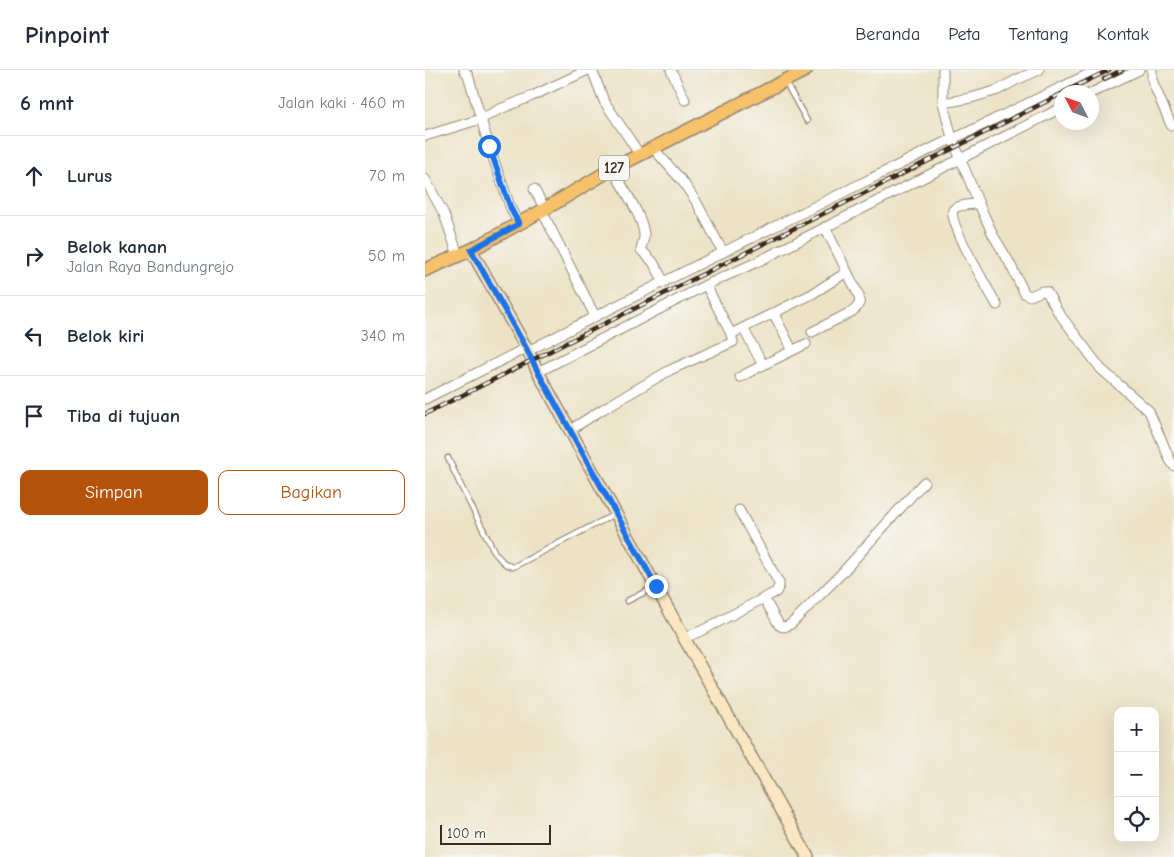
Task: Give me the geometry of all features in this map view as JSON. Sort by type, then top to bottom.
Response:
[{"type":"main road","name":"127","points":[[425,270],[471,250],[544,210],[612,169],[807,70]]},
{"type":"main road","points":[[471,250],[684,638],[808,857]]},
{"type":"street","points":[[464,70],[468,75],[489,146],[511,209],[519,224]]},
{"type":"street","points":[[425,136],[481,118],[587,70]]},
{"type":"street","points":[[592,70],[604,101],[640,155]]},
{"type":"street","points":[[671,70],[685,100]]},
{"type":"street","points":[[943,70],[943,103],[952,138],[993,234],[1025,294],[1031,296],[1042,291],[1047,292],[1101,368],[1149,411],[1167,455],[1174,466]]},
{"type":"street","points":[[943,103],[971,98],[998,90],[1039,70]]},
{"type":"street","points":[[425,399],[952,138],[1097,70]]},
{"type":"street","points":[[1099,89],[1139,70]]},
{"type":"street","points":[[1152,70],[1154,85],[1171,125]]},
{"type":"street","points":[[538,372],[707,285],[757,262],[1054,112]]},
{"type":"street","points":[[653,148],[683,182],[700,208],[723,252]]},
{"type":"street","points":[[612,169],[642,223],[644,239],[641,250],[653,262],[664,282]]},
{"type":"street","points":[[425,179],[444,214],[458,256]]},
{"type":"street","points":[[534,189],[595,316]]},
{"type":"street","points":[[979,204],[955,208],[953,210],[953,218],[961,238],[997,305]]},
{"type":"street","points":[[812,332],[853,311],[858,306],[860,300],[825,227]]},
{"type":"street","points":[[731,334],[812,294],[847,272]]},
{"type":"street","points":[[570,430],[670,370],[732,343],[731,334],[707,285]]},
{"type":"street","points":[[774,314],[792,350]]},
{"type":"street","points":[[743,328],[763,365]]},
{"type":"street","points":[[740,377],[806,344]]},
{"type":"street","points":[[764,598],[782,627],[791,624],[841,574],[924,482]]},
{"type":"street","points":[[684,638],[776,592],[779,586],[739,510]]},
{"type":"lane","points":[[785,81],[807,121]]},
{"type":"lane","points":[[448,458],[495,554],[507,565],[519,564],[616,514]]},
{"type":"lane","points":[[627,601],[656,586]]},
{"type":"railway","points":[[1078,85],[1109,70]]},
{"type":"railway","points":[[1104,79],[1122,70]]},
{"type":"railway","points":[[425,414],[1054,98]]},
{"type":"route","points":[[489,146],[511,209],[519,224],[471,250],[656,586]]}]
